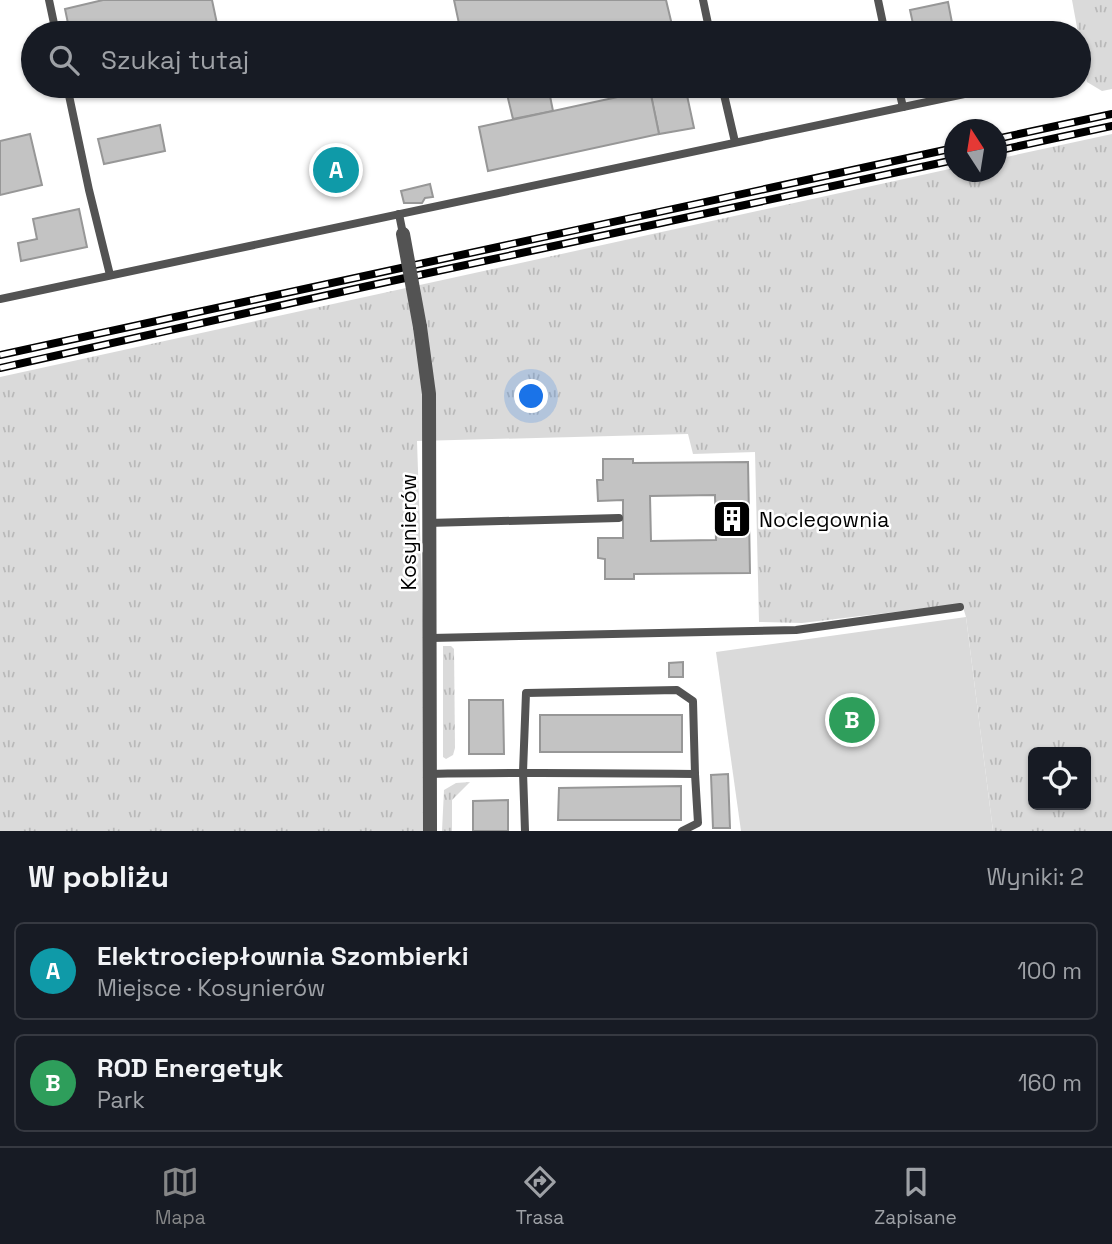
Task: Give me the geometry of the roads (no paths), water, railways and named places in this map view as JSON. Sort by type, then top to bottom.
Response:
[{"type":"street","name":"Kosynierów","points":[[403,234],[429,394],[430,831]]},
{"type":"lane","points":[[49,0],[53,21]]},
{"type":"lane","points":[[703,0],[707,21]]},
{"type":"lane","points":[[878,0],[883,21]]},
{"type":"lane","points":[[70,98],[110,275]]},
{"type":"lane","points":[[725,98],[735,142]]},
{"type":"lane","points":[[901,98],[903,107]]},
{"type":"lane","points":[[0,299],[945,98]]},
{"type":"lane","points":[[398,214],[403,234]]},
{"type":"lane","points":[[428,523],[619,518]]},
{"type":"lane","points":[[430,638],[796,629],[960,607]]},
{"type":"lane","points":[[525,831],[523,772],[526,693],[677,690],[693,701],[698,823],[682,831]]},
{"type":"lane","points":[[430,774],[695,774]]},
{"type":"railway","points":[[1007,137],[1112,114]]},
{"type":"railway","points":[[1007,149],[1112,126]]},
{"type":"railway","points":[[0,355],[944,150]]},
{"type":"railway","points":[[0,368],[944,162]]},
{"type":"place","name":"Elektrociepłownia Szombierki","points":[[336,170]]},
{"type":"place","name":"Noclegownia","points":[[732,519]]},
{"type":"place","name":"ROD Energetyk","points":[[852,720]]}]
